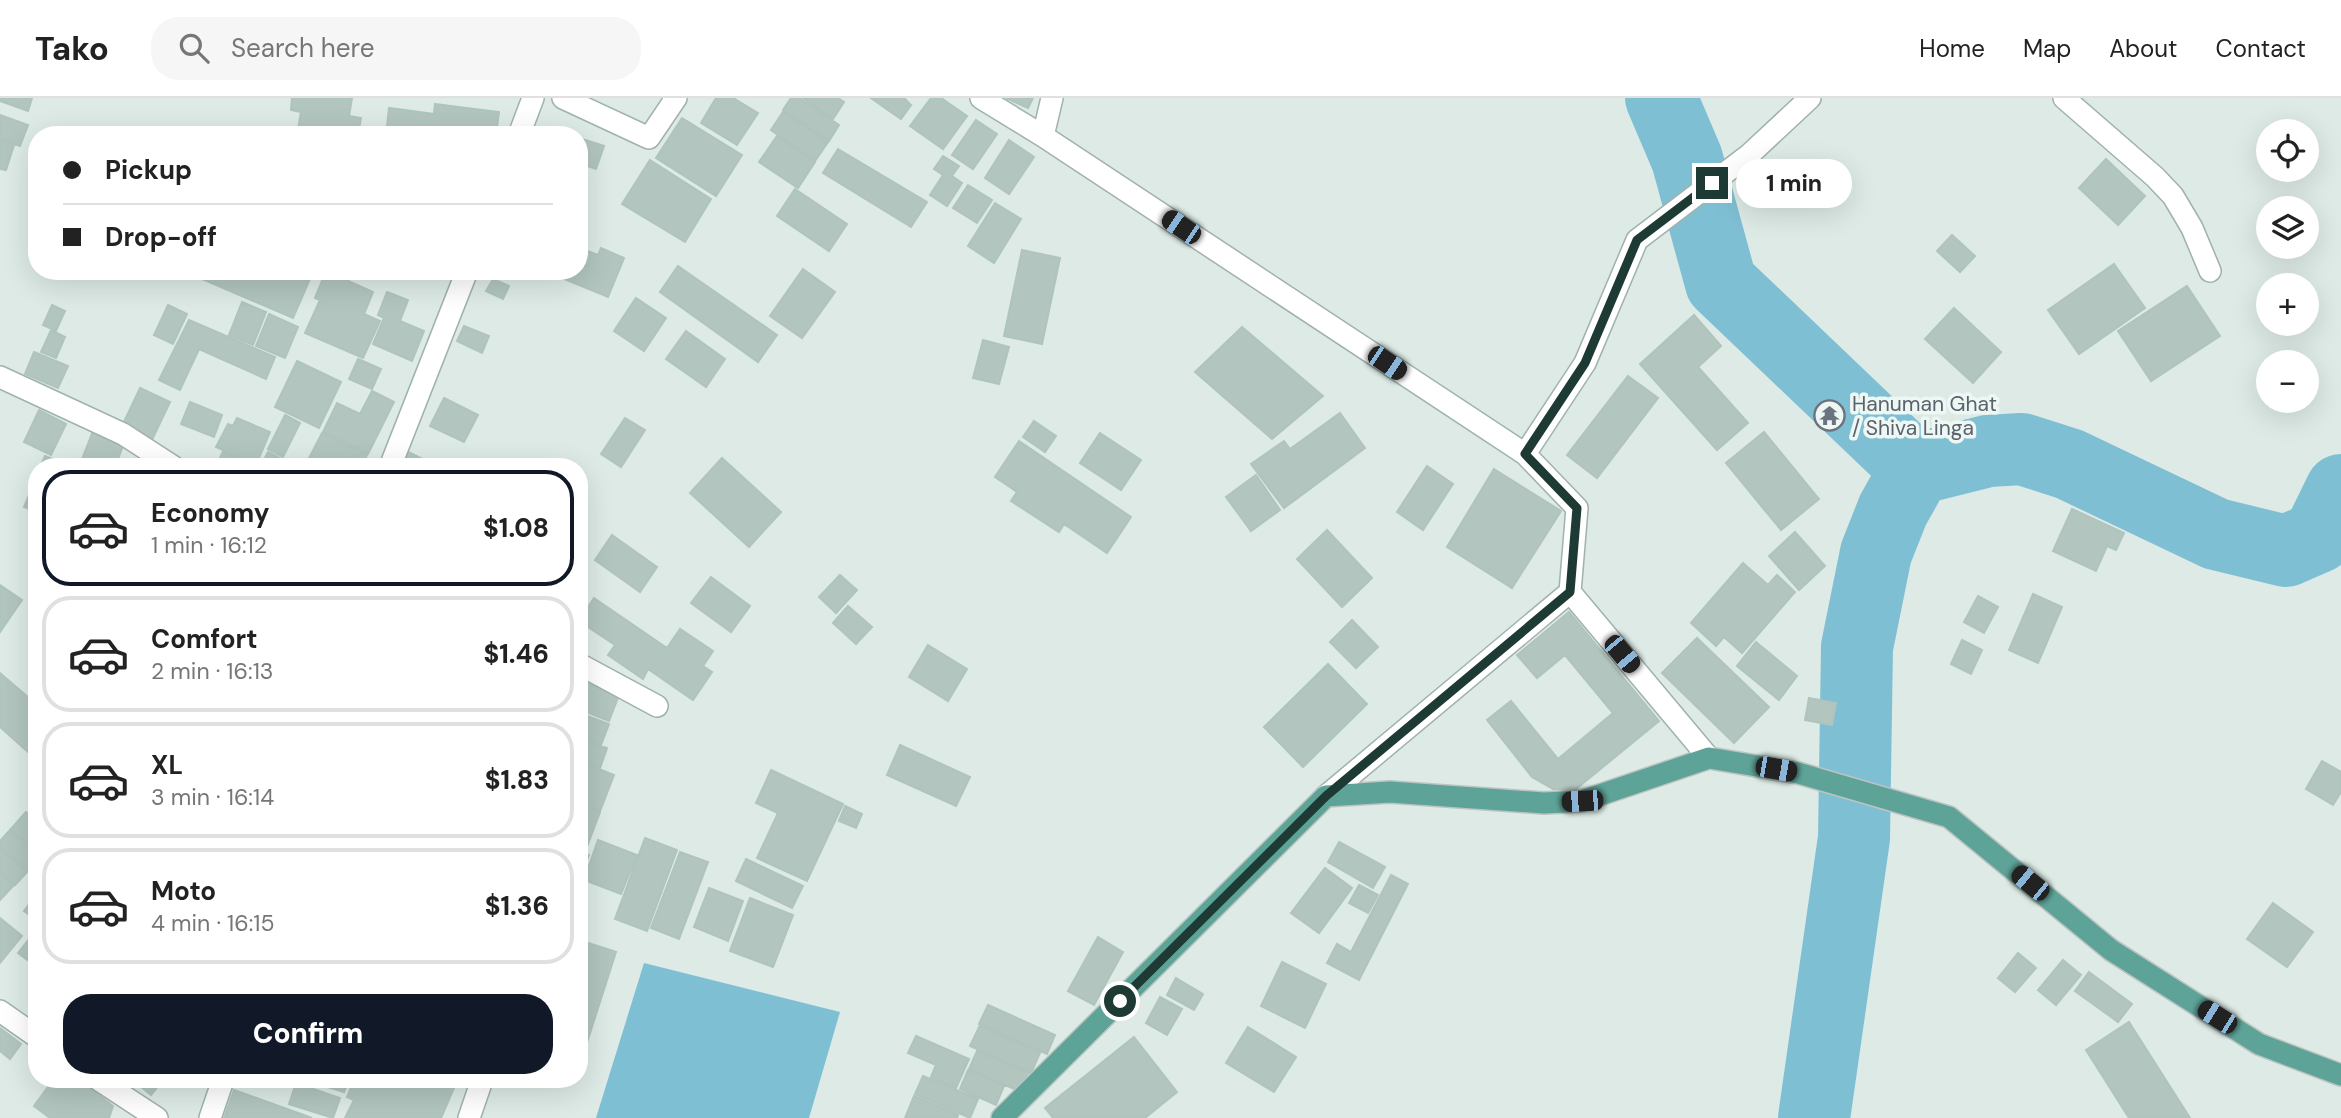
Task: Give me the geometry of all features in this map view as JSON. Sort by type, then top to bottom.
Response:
[{"type":"main road","points":[[1002,1118],[1326,796],[1390,792],[1544,803],[1582,801],[1709,758],[1798,773],[1949,817],[2111,950],[2259,1044],[2341,1075]]},
{"type":"street","points":[[522,126],[533,98]]},
{"type":"street","points":[[563,98],[649,138],[676,98]]},
{"type":"street","points":[[981,98],[1043,136],[1525,454],[1577,508],[1570,592],[1709,758]]},
{"type":"street","points":[[1043,136],[1052,98]]},
{"type":"street","points":[[1525,454],[1585,363],[1637,240],[1750,154],[1810,98]]},
{"type":"street","points":[[2064,98],[2173,196],[2192,228],[2210,271]]},
{"type":"street","points":[[394,458],[463,280]]},
{"type":"street","points":[[0,377],[123,434],[160,458]]},
{"type":"street","points":[[1326,796],[1570,592]]},
{"type":"street","points":[[588,669],[657,706]]},
{"type":"street","points":[[0,1011],[28,1031]]},
{"type":"street","points":[[111,1088],[157,1118]]},
{"type":"street","points":[[210,1118],[220,1088]]},
{"type":"street","points":[[469,1118],[479,1088]]},
{"type":"water","points":[[644,963],[840,1012],[809,1118],[596,1118]]},
{"type":"building","points":[[0,98],[32,98],[28,111],[0,101]]},
{"type":"building","points":[[292,98],[352,98],[349,116],[361,118],[360,126],[299,126],[301,112],[291,110]]},
{"type":"building","points":[[716,98],[733,98],[758,113],[737,145],[701,123]]},
{"type":"building","points":[[791,98],[799,98],[839,125],[829,141],[783,110]]},
{"type":"building","points":[[803,98],[838,98],[844,102],[833,119]]},
{"type":"building","points":[[871,98],[904,98],[911,105],[901,119]]},
{"type":"building","points":[[931,98],[941,98],[967,116],[943,149],[910,126]]},
{"type":"building","points":[[1006,98],[1033,98],[1028,108]]},
{"type":"building","points":[[435,104],[499,112],[497,126],[387,126],[389,108],[434,114]]},
{"type":"building","points":[[783,112],[828,142],[815,161],[771,130]]},
{"type":"building","points":[[0,115],[28,125],[20,146],[0,139]]},
{"type":"building","points":[[682,118],[742,155],[716,196],[656,158]]},
{"type":"building","points":[[976,120],[997,134],[973,169],[952,155]]},
{"type":"building","points":[[777,136],[815,162],[798,188],[759,162]]},
{"type":"building","points":[[0,140],[14,145],[6,170],[0,169]]},
{"type":"building","points":[[1009,140],[1034,157],[1009,194],[985,178]]},
{"type":"building","points":[[588,141],[604,146],[596,169],[588,166]]},
{"type":"building","points":[[838,149],[927,202],[911,227],[823,173]]},
{"type":"building","points":[[943,156],[959,166],[952,176],[962,183],[947,206],[930,195],[943,175],[934,169]]},
{"type":"building","points":[[2106,159],[2145,196],[2118,225],[2079,188]]},
{"type":"building","points":[[650,160],[711,199],[685,242],[622,204]]},
{"type":"building","points":[[968,185],[992,200],[977,223],[953,208]]},
{"type":"building","points":[[795,189],[847,224],[829,251],[777,216]]},
{"type":"building","points":[[995,203],[1021,219],[994,263],[968,246]]},
{"type":"building","points":[[1952,235],[1975,256],[1960,272],[1937,251]]},
{"type":"building","points":[[601,248],[624,258],[608,297],[567,280],[588,280],[588,251],[598,255]]},
{"type":"building","points":[[1022,250],[1060,258],[1042,344],[1004,336]]},
{"type":"building","points":[[2114,264],[2145,308],[2079,354],[2048,310]]},
{"type":"building","points":[[678,266],[777,335],[758,362],[660,292]]},
{"type":"building","points":[[803,269],[835,292],[802,338],[770,316]]},
{"type":"building","points":[[205,280],[310,280],[293,318]]},
{"type":"building","points":[[322,280],[346,280],[373,292],[364,314],[380,321],[363,358],[305,333],[320,300],[315,298]]},
{"type":"building","points":[[492,280],[509,286],[503,299],[486,291]]},
{"type":"building","points":[[2187,286],[2220,336],[2151,381],[2118,331]]},
{"type":"building","points":[[387,292],[408,300],[400,321],[424,331],[412,361],[373,344],[384,318],[378,315]]},
{"type":"building","points":[[636,298],[666,318],[644,351],[614,331]]},
{"type":"building","points":[[242,302],[266,312],[253,345],[229,335]]},
{"type":"building","points":[[52,305],[65,311],[56,331],[43,325]]},
{"type":"building","points":[[168,305],[187,314],[173,344],[154,335]]},
{"type":"building","points":[[1954,308],[2001,352],[1973,383],[1925,339]]},
{"type":"building","points":[[269,314],[298,327],[285,358],[256,346]]},
{"type":"building","points":[[1694,315],[1721,346],[1698,367],[1748,423],[1717,450],[1640,364]]},
{"type":"building","points":[[189,320],[275,357],[266,379],[199,349],[180,390],[159,380]]},
{"type":"building","points":[[464,326],[489,336],[482,353],[457,341]]},
{"type":"building","points":[[1242,327],[1323,396],[1272,439],[1195,372]]},
{"type":"building","points":[[51,330],[65,337],[56,358],[41,352]]},
{"type":"building","points":[[686,331],[725,359],[706,387],[666,359]]},
{"type":"building","points":[[983,340],[1009,347],[999,384],[973,378]]},
{"type":"building","points":[[34,352],[68,366],[58,388],[25,374]]},
{"type":"building","points":[[358,359],[381,369],[372,389],[349,379]]},
{"type":"building","points":[[297,361],[341,382],[319,428],[275,407]]},
{"type":"building","points":[[1628,376],[1658,398],[1597,478],[1567,455]]},
{"type":"building","points":[[140,388],[170,402],[152,440],[122,426]]},
{"type":"building","points":[[372,391],[394,402],[368,454],[323,432],[337,403],[360,414]]},
{"type":"building","points":[[444,398],[478,415],[464,442],[430,426]]},
{"type":"building","points":[[190,402],[222,415],[214,437],[181,424]]},
{"type":"building","points":[[39,410],[66,424],[51,455],[24,442]]},
{"type":"building","points":[[1340,413],[1365,448],[1284,508],[1251,464],[1284,441],[1290,449]]},
{"type":"building","points":[[285,415],[300,423],[283,457],[268,449]]},
{"type":"building","points":[[237,418],[270,432],[259,458],[240,458],[216,447],[228,424],[233,426]]},
{"type":"building","points":[[625,418],[645,430],[621,467],[601,454]]},
{"type":"building","points":[[1034,421],[1056,436],[1045,452],[1023,437]]},
{"type":"building","points":[[93,431],[124,443],[118,458],[82,458]]},
{"type":"building","points":[[1764,432],[1819,499],[1781,530],[1726,463]]},
{"type":"building","points":[[322,433],[367,455],[366,458],[309,458]]},
{"type":"building","points":[[1100,433],[1141,460],[1121,490],[1080,463]]},
{"type":"building","points":[[1019,441],[1131,517],[1107,553],[1064,524],[1059,532],[1011,501],[1017,492],[995,477]]},
{"type":"building","points":[[223,451],[237,458],[220,458]]},
{"type":"building","points":[[268,452],[280,458],[265,458]]},
{"type":"building","points":[[408,452],[420,458],[405,458]]},
{"type":"building","points":[[722,458],[781,512],[749,547],[690,493]]},
{"type":"building","points":[[1427,466],[1453,484],[1423,530],[1397,512]]},
{"type":"building","points":[[1494,469],[1561,511],[1512,588],[1447,547]]},
{"type":"building","points":[[1256,475],[1280,510],[1251,531],[1226,497]]},
{"type":"building","points":[[2072,509],[2124,533],[2116,550],[2107,546],[2096,571],[2053,551]]},
{"type":"building","points":[[1327,530],[1372,578],[1342,607],[1297,559]]},
{"type":"building","points":[[1795,532],[1825,566],[1799,590],[1769,556]]},
{"type":"building","points":[[612,535],[657,567],[640,592],[595,560]]},
{"type":"building","points":[[1743,563],[1768,585],[1777,575],[1795,592],[1742,653],[1724,637],[1716,646],[1691,623]]},
{"type":"building","points":[[840,575],[857,590],[836,613],[819,597]]},
{"type":"building","points":[[711,577],[750,606],[731,632],[691,603]]},
{"type":"building","points":[[0,585],[22,600],[0,632]]},
{"type":"building","points":[[2033,594],[2062,607],[2038,663],[2009,650]]},
{"type":"building","points":[[1978,596],[1998,607],[1984,633],[1964,622]]},
{"type":"building","points":[[594,598],[667,648],[680,629],[713,651],[703,666],[712,672],[693,700],[648,669],[643,679],[608,655],[615,645],[588,627],[588,607]]},
{"type":"building","points":[[848,606],[872,627],[856,644],[833,623]]},
{"type":"building","points":[[1569,612],[1659,721],[1576,789],[1553,789],[1532,777],[1487,720],[1511,701],[1558,759],[1613,713],[1565,655],[1537,678],[1517,655]]},
{"type":"building","points":[[1352,620],[1378,647],[1356,668],[1330,642]]},
{"type":"building","points":[[1697,638],[1769,707],[1734,743],[1662,673]]},
{"type":"building","points":[[1962,640],[1982,650],[1971,674],[1951,664]]},
{"type":"building","points":[[1756,642],[1797,676],[1779,700],[1737,666]]},
{"type":"building","points":[[928,645],[967,669],[948,701],[909,677]]},
{"type":"building","points":[[1328,664],[1367,704],[1303,767],[1264,727]]},
{"type":"building","points":[[0,673],[28,697],[28,752],[0,727]]},
{"type":"building","points":[[588,683],[619,695],[609,721],[588,713]]},
{"type":"building","points":[[1809,698],[1836,703],[1832,725],[1805,720]]},
{"type":"building","points":[[588,716],[609,724],[601,745],[588,740]]},
{"type":"building","points":[[588,741],[607,748],[600,768],[588,763]]},
{"type":"building","points":[[900,745],[970,777],[956,806],[887,775]]},
{"type":"building","points":[[2322,761],[2341,772],[2341,792],[2333,805],[2306,789]]},
{"type":"building","points":[[588,765],[614,775],[600,811],[588,806]]},
{"type":"building","points":[[771,770],[843,804],[807,881],[757,858],[778,813],[756,803]]},
{"type":"building","points":[[845,806],[862,814],[856,828],[839,821]]},
{"type":"building","points":[[588,808],[600,812],[588,844]]},
{"type":"building","points":[[26,812],[28,814],[28,844],[11,829]]},
{"type":"building","points":[[10,830],[28,846],[28,871],[0,847],[0,841]]},
{"type":"building","points":[[645,838],[677,850],[647,931],[615,919]]},
{"type":"building","points":[[598,840],[637,855],[621,894],[588,882],[588,869]]},
{"type":"building","points":[[1339,842],[1385,867],[1373,888],[1328,862]]},
{"type":"building","points":[[0,848],[27,872],[15,885],[0,871]]},
{"type":"building","points":[[680,852],[708,862],[679,939],[651,928]]},
{"type":"building","points":[[746,859],[803,886],[792,908],[736,881]]},
{"type":"building","points":[[1325,868],[1352,888],[1319,933],[1291,913]]},
{"type":"building","points":[[0,872],[14,885],[0,900]]},
{"type":"building","points":[[1391,875],[1408,884],[1359,980],[1327,963],[1337,944],[1351,952]]},
{"type":"building","points":[[1359,885],[1378,895],[1368,913],[1349,903]]},
{"type":"building","points":[[709,888],[743,901],[728,941],[694,927]]},
{"type":"building","points":[[750,898],[793,915],[773,967],[730,951]]},
{"type":"building","points":[[2273,903],[2313,932],[2287,967],[2247,939]]},
{"type":"building","points":[[0,918],[22,936],[0,963]]},
{"type":"building","points":[[1098,937],[1123,952],[1094,1005],[1068,991]]},
{"type":"building","points":[[28,940],[28,960],[18,953]]},
{"type":"building","points":[[588,943],[616,952],[588,1039]]},
{"type":"building","points":[[2018,953],[2036,968],[2015,992],[1998,978]]},
{"type":"building","points":[[2063,960],[2081,975],[2056,1005],[2038,990]]},
{"type":"building","points":[[1282,962],[1326,984],[1305,1028],[1261,1006]]},
{"type":"building","points":[[2089,972],[2132,1004],[2118,1022],[2075,991]]},
{"type":"building","points":[[1176,978],[1203,994],[1194,1010],[1167,995]]},
{"type":"building","points":[[1160,997],[1182,1009],[1167,1035],[1146,1023]]},
{"type":"building","points":[[988,1005],[1055,1035],[1047,1054],[979,1024]]},
{"type":"building","points":[[2129,1022],[2190,1118],[2129,1118],[2086,1050]]},
{"type":"building","points":[[980,1025],[1040,1053],[1031,1073],[970,1046]]},
{"type":"building","points":[[1248,1027],[1296,1057],[1274,1092],[1226,1063]]},
{"type":"building","points":[[0,1028],[21,1044],[10,1059],[0,1051]]},
{"type":"building","points":[[916,1036],[969,1059],[956,1088],[931,1077],[936,1065],[908,1053]]},
{"type":"building","points":[[1134,1037],[1177,1092],[1145,1118],[1053,1118],[1045,1108]]},
{"type":"building","points":[[977,1051],[1028,1073],[1019,1091],[969,1069]]},
{"type":"building","points":[[968,1070],[1004,1086],[996,1105],[960,1089]]},
{"type":"building","points":[[923,1076],[978,1099],[970,1118],[915,1094]]},
{"type":"building","points":[[47,1088],[89,1088],[113,1106],[109,1118],[50,1118],[34,1106]]},
{"type":"building","points":[[143,1088],[157,1088],[151,1095]]},
{"type":"building","points":[[294,1088],[311,1088],[340,1098],[333,1118],[289,1104]]},
{"type":"building","points":[[351,1088],[454,1088],[441,1118],[345,1118],[354,1100],[347,1097]]},
{"type":"building","points":[[234,1090],[312,1118],[224,1118]]},
{"type":"building","points":[[914,1096],[958,1115],[957,1118],[905,1118]]},
{"type":"waterway","points":[[1661,98],[1687,159],[1721,283],[1916,469]]},
{"type":"waterway","points":[[1814,1118],[1854,838],[1857,647],[1876,553],[1893,510],[1916,469],[1988,451],[2022,449],[2069,464],[2216,534],[2286,551],[2318,537],[2341,490]]},
{"type":"place","name":"Hanuman Ghat / Shiva Linga","points":[[1829,416]]},
{"type":"route","points":[[1120,1001],[1326,796],[1570,592],[1577,508],[1525,454],[1585,363],[1637,240],[1712,183]]}]
